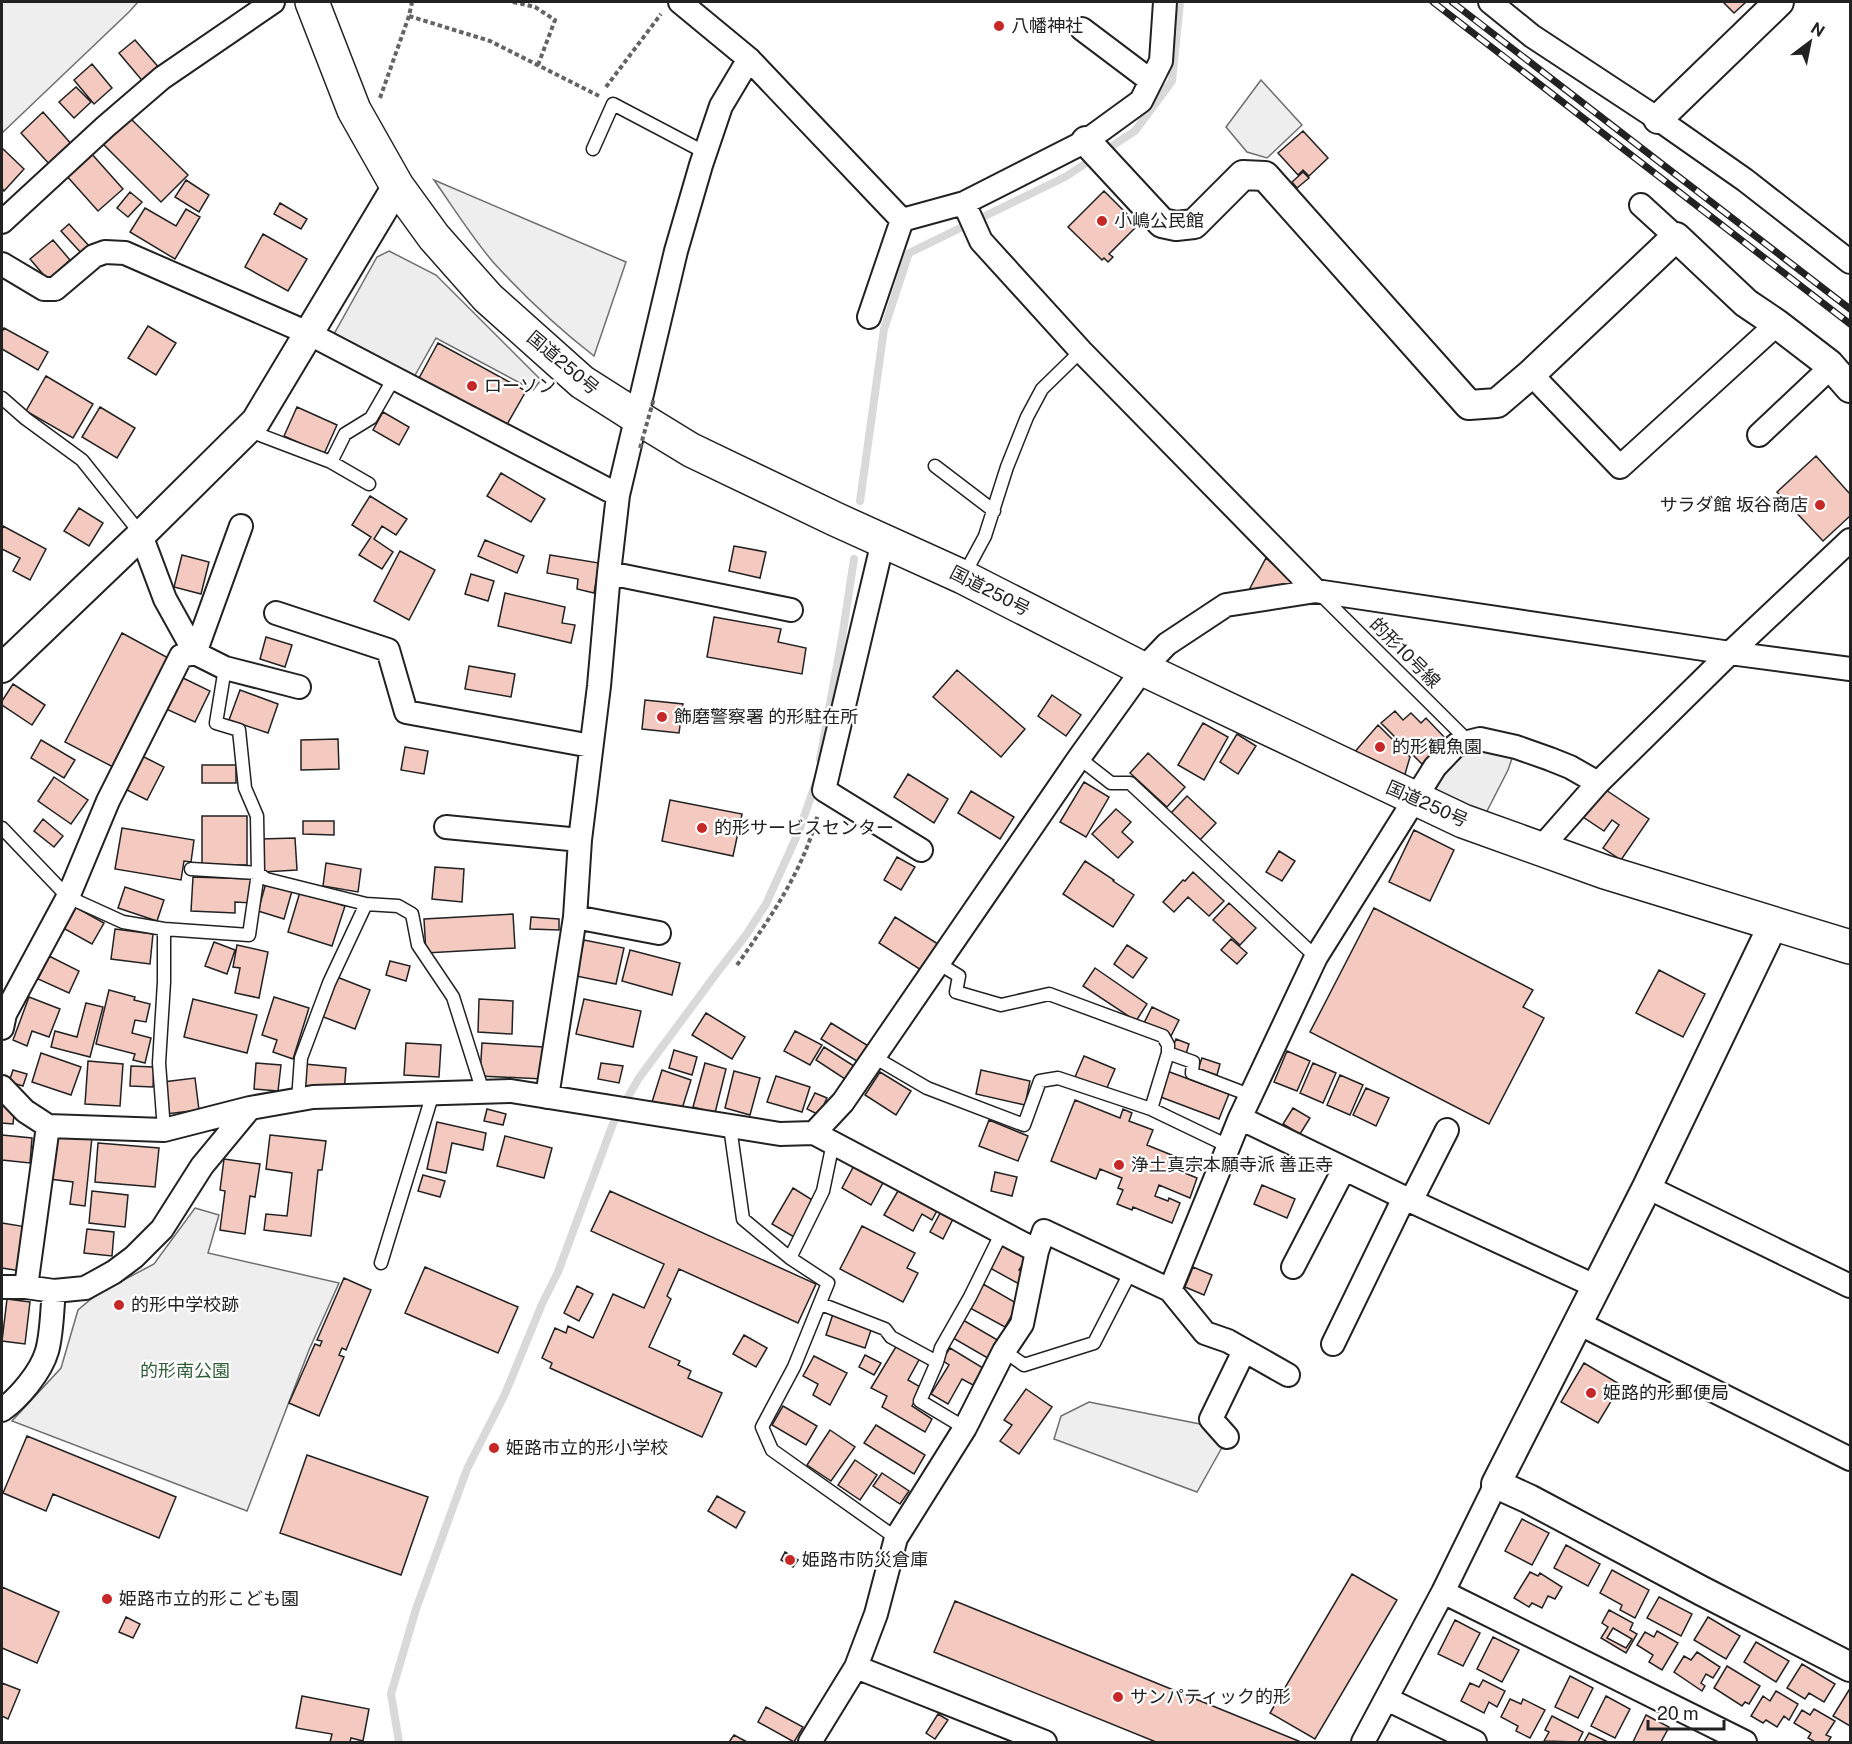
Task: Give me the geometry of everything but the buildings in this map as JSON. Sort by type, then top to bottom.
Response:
[{"type":"highway","name":"国道250号","points":[[312,2],[354,110],[397,186],[434,237],[488,298],[582,382],[691,450],[963,577],[1143,669],[1414,800],[1463,821],[1605,872],[1851,947]]},
{"type":"street","points":[[2,222],[162,78],[273,2]]},
{"type":"street","points":[[902,220],[966,207],[1094,151],[1141,101],[1161,61],[1165,2]]},
{"type":"street","points":[[1490,2],[1532,36],[1658,119],[1745,180],[1851,262]]},
{"type":"street","points":[[1658,119],[1779,2]]},
{"type":"street","points":[[672,6],[749,59],[902,220]]},
{"type":"street","points":[[1082,29],[1151,81]]},
{"type":"street","points":[[547,1097],[574,917],[580,840],[599,686],[618,495],[644,421],[648,365],[676,251],[705,153],[721,106],[749,59]]},
{"type":"street","points":[[1094,151],[1162,223],[1176,226],[1194,224],[1243,175],[1265,176],[1470,405],[1497,403],[1531,374],[1676,237]]},
{"type":"street","points":[[2,668],[256,421],[397,186]]},
{"type":"street","points":[[1641,205],[1746,303],[1832,367],[1851,388]]},
{"type":"street","points":[[966,207],[981,241],[1081,351],[1316,591]]},
{"type":"street","points":[[868,317],[902,220]]},
{"type":"street","points":[[2,264],[44,289],[55,289],[94,256],[105,252],[125,253],[308,333],[618,495]]},
{"type":"street","points":[[1531,374],[1620,467],[1777,324]]},
{"type":"street","points":[[1758,435],[1832,367]]},
{"type":"street","points":[[195,653],[241,526]]},
{"type":"street","points":[[141,535],[165,599],[195,653],[225,668],[298,687]]},
{"type":"street","points":[[883,540],[824,790],[921,850]]},
{"type":"street","points":[[1540,849],[1598,783],[1851,540]]},
{"type":"street","points":[[609,573],[791,610]]},
{"type":"street","points":[[823,1138],[843,1102],[1079,758],[1143,669],[1167,644],[1226,605],[1316,591],[1730,654],[1851,669]]},
{"type":"street","points":[[276,613],[388,650],[406,712],[591,746]]},
{"type":"street","points":[[3,1018],[68,897],[108,801],[181,656],[195,653]]},
{"type":"street","points":[[1170,1290],[1240,1118],[1316,957],[1435,767],[1456,745],[1480,739],[1528,751],[1570,767],[1598,783]]},
{"type":"street","points":[[446,827],[580,840]]},
{"type":"street","points":[[574,917],[659,933]]},
{"type":"street","points":[[1363,1743],[1443,1592],[1597,1287],[1773,925]]},
{"type":"street","points":[[2,1087],[25,1111],[48,1126],[164,1130],[250,1108],[313,1097],[511,1091],[730,1127],[823,1138],[1037,1251]]},
{"type":"street","points":[[2,1287],[54,1290],[85,1288],[114,1272],[134,1257],[162,1229],[202,1166],[250,1108]]},
{"type":"street","points":[[1240,1118],[1597,1287]]},
{"type":"street","points":[[26,1287],[48,1126]]},
{"type":"street","points":[[1333,1344],[1408,1199],[1447,1130]]},
{"type":"street","points":[[1293,1267],[1344,1169]]},
{"type":"street","points":[[1647,1187],[1851,1286]]},
{"type":"street","points":[[810,1743],[856,1667],[876,1614],[896,1538],[965,1428],[1004,1351],[1022,1324],[1037,1251],[1044,1232],[1170,1290],[1205,1333],[1228,1341],[1288,1375]]},
{"type":"street","points":[[2,1410],[31,1381],[47,1352],[54,1290]]},
{"type":"street","points":[[1578,1323],[1851,1459]]},
{"type":"street","points":[[1227,1437],[1211,1419],[1244,1351]]},
{"type":"street","points":[[1496,1484],[1851,1667]]},
{"type":"street","points":[[1443,1592],[1745,1743]]},
{"type":"street","points":[[856,1667],[1045,1743]]},
{"type":"street","points":[[1387,1699],[1475,1743]]},
{"type":"lane","points":[[593,149],[613,104],[705,153]]},
{"type":"lane","points":[[963,577],[985,536],[1007,467],[1027,417],[1042,389],[1081,351]]},
{"type":"lane","points":[[331,462],[345,434],[371,418],[394,378]]},
{"type":"lane","points":[[2,398],[26,419],[82,460],[141,535]]},
{"type":"lane","points":[[247,430],[331,462],[369,484]]},
{"type":"lane","points":[[935,466],[994,511]]},
{"type":"lane","name":"的形10号線","points":[[1316,591],[1468,741]]},
{"type":"lane","points":[[2,828],[68,897],[123,922],[164,929],[249,935],[258,873],[257,816],[245,788],[239,730],[216,723],[225,668]]},
{"type":"lane","points":[[1079,758],[1111,783],[1130,783],[1316,957]]},
{"type":"lane","points":[[191,869],[258,873],[266,879],[366,904],[398,906],[412,914],[418,945],[453,997],[483,1092]]},
{"type":"lane","points":[[298,1100],[301,1058],[329,983],[366,904]]},
{"type":"lane","points":[[164,929],[164,982],[159,1063],[164,1130]]},
{"type":"lane","points":[[938,963],[959,976],[956,992],[1001,1005],[1049,994],[1163,1036],[1168,1045],[1168,1053],[1151,1109]]},
{"type":"lane","points":[[1168,1053],[1193,1062],[1192,1073],[1252,1096]]},
{"type":"lane","points":[[874,1057],[927,1088],[1024,1125],[1040,1081],[1058,1078],[1151,1109],[1228,1146]]},
{"type":"lane","points":[[381,1263],[433,1093]]},
{"type":"lane","points":[[730,1127],[743,1219],[790,1258],[828,1283],[794,1367],[762,1427],[772,1450],[896,1538]]},
{"type":"lane","points":[[790,1258],[823,1191],[823,1138]]},
{"type":"lane","points":[[965,1428],[920,1401],[941,1348],[1002,1233]]},
{"type":"lane","points":[[1004,1351],[1024,1365],[1094,1343],[1131,1271]]},
{"type":"lane","points":[[821,1304],[885,1329],[891,1337],[937,1362]]},
{"type":"path","points":[[378,103],[412,2]]},
{"type":"path","points":[[513,2],[535,7],[555,20],[538,66]]},
{"type":"path","points":[[600,96],[672,6]]},
{"type":"path","points":[[409,16],[490,41],[613,104]]},
{"type":"path","points":[[737,965],[766,925],[793,881],[815,825],[824,790]]},
{"type":"green space","points":[[2,2],[138,2],[2,133]]},
{"type":"green space","points":[[1261,80],[1302,125],[1267,158],[1247,152],[1226,127]]},
{"type":"green space","points":[[434,180],[626,262],[594,356],[542,311],[493,262]]},
{"type":"green space","name":"的形南公園","points":[[195,1208],[219,1215],[208,1253],[339,1283],[309,1350],[247,1511],[12,1421],[61,1368],[78,1310],[97,1294],[154,1264]]},
{"type":"green space","points":[[1089,1402],[1205,1425],[1224,1444],[1197,1492],[1054,1439],[1061,1416]]},
{"type":"shaded area","points":[[389,251],[436,275],[541,380],[533,390],[436,338],[414,377],[334,334],[377,257]]},
{"type":"shaded area","points":[[1456,745],[1516,747],[1508,770],[1485,815],[1425,788]]},
{"type":"waterway","points":[[860,501],[884,329],[909,253],[1065,177],[1135,131],[1172,81],[1180,2]]},
{"type":"waterway","points":[[820,759],[854,559]]},
{"type":"waterway","points":[[399,1742],[391,1694],[416,1609],[467,1469],[505,1394],[542,1304],[558,1272],[614,1121],[639,1078],[746,935],[766,904],[799,831],[816,782]]},
{"type":"railway","points":[[1433,2],[1850,324]]},
{"type":"railway","points":[[1452,2],[1850,309]]},
{"type":"place","name":"八幡神社","points":[[999,26]]},
{"type":"place","name":"小嶋公民館","points":[[1102,221]]},
{"type":"place","name":"ローソン","points":[[472,386]]},
{"type":"place","name":"サラダ館 坂谷商店","points":[[1820,505]]},
{"type":"place","name":"飾磨警察署 的形駐在所","points":[[662,717]]},
{"type":"place","name":"的形観魚園","points":[[1380,747]]},
{"type":"place","name":"的形サービスセンター","points":[[702,828]]},
{"type":"place","name":"浄土真宗本願寺派 善正寺","points":[[1119,1165]]},
{"type":"place","name":"的形中学校跡","points":[[119,1305]]},
{"type":"place","name":"姫路的形郵便局","points":[[1591,1393]]},
{"type":"place","name":"姫路市立的形小学校","points":[[494,1448]]},
{"type":"place","name":"姫路市防災倉庫","points":[[790,1560]]},
{"type":"place","name":"姫路市立的形こども園","points":[[107,1599]]},
{"type":"place","name":"サンパティック的形","points":[[1118,1697]]}]
